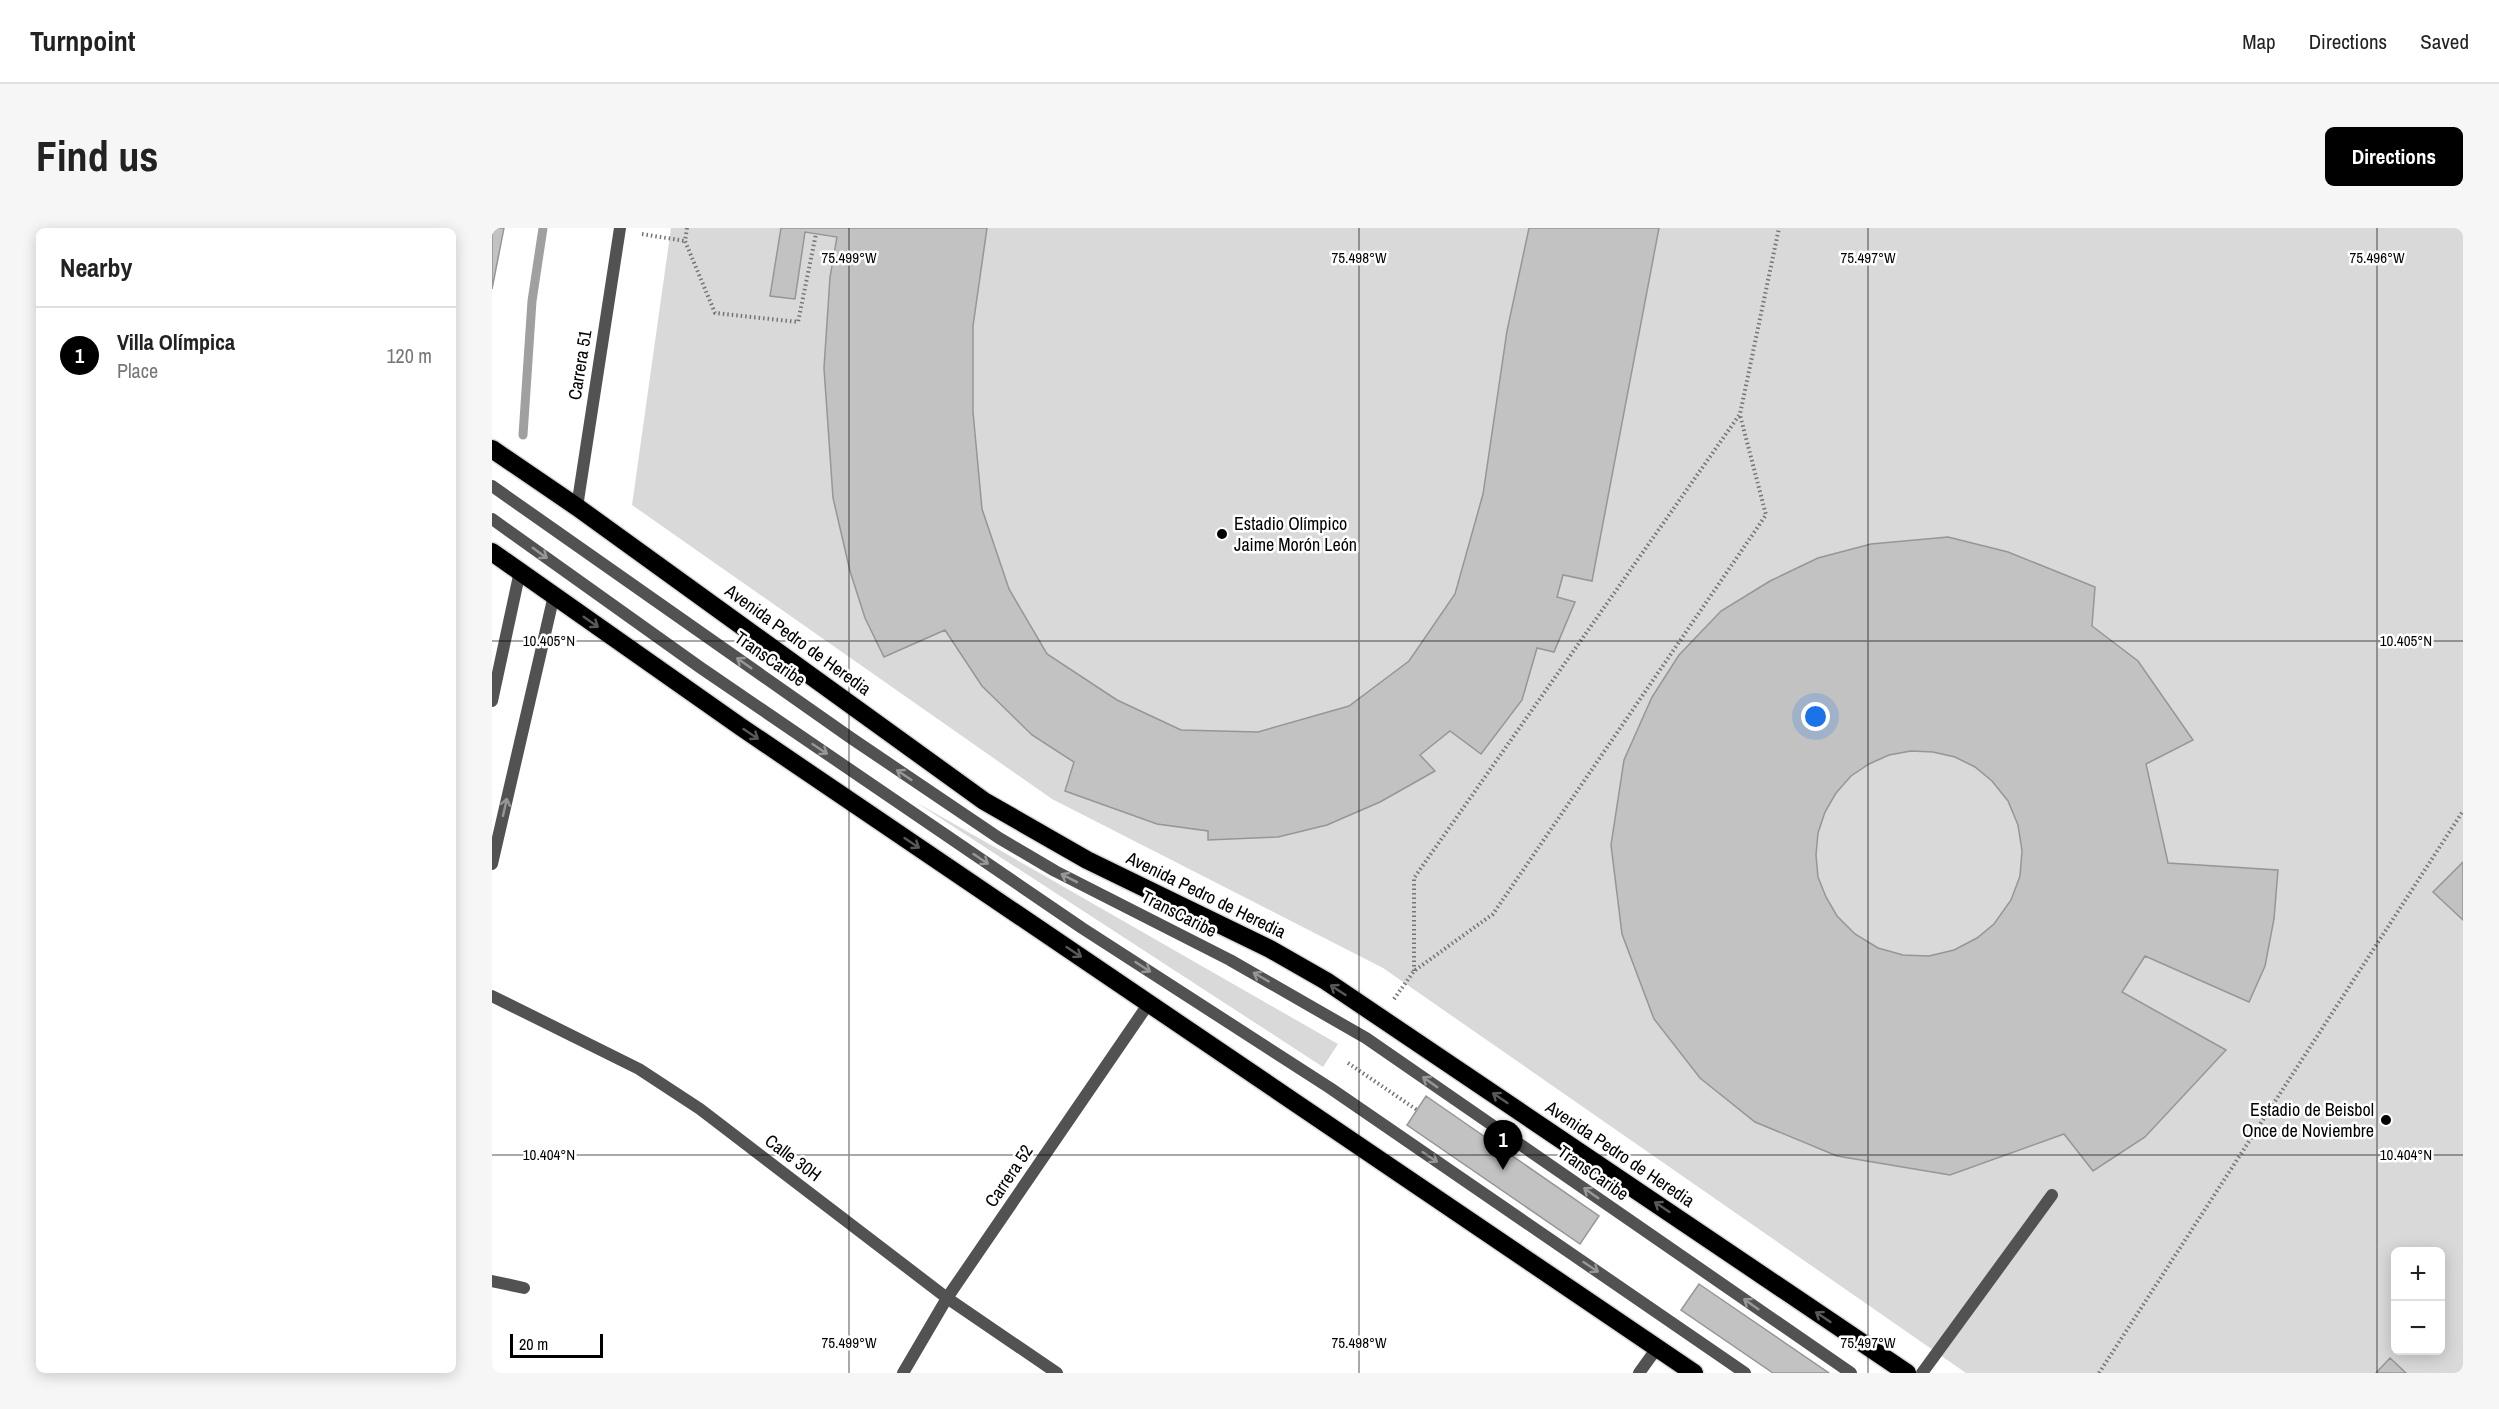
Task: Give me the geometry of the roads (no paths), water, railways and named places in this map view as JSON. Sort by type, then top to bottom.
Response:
[{"type":"highway","name":"Avenida Pedro de Heredia","points":[[492,449],[577,507],[984,801],[1087,860],[1269,949],[1326,981],[1907,1373]]},
{"type":"highway","points":[[492,552],[741,727],[1694,1373]]},
{"type":"street","name":"Carrera 51","points":[[577,507],[620,229]]},
{"type":"street","name":"TransCaribe","points":[[492,486],[851,738],[999,838],[1055,871],[1230,960],[1366,1038],[1851,1373]]},
{"type":"street","points":[[492,519],[700,668],[1082,928],[1330,1088],[1745,1373]]},
{"type":"street","points":[[492,701],[520,571]]},
{"type":"street","points":[[492,864],[554,595]]},
{"type":"street","name":"Calle 30H","points":[[492,996],[639,1069],[700,1109],[947,1298],[1057,1373]]},
{"type":"street","name":"Carrera 52","points":[[903,1373],[947,1298],[1149,1003]]},
{"type":"street","points":[[1922,1373],[2052,1195]]},
{"type":"street","points":[[492,1281],[524,1288]]},
{"type":"street","points":[[1639,1373],[1657,1348]]},
{"type":"waterway","points":[[523,435],[532,301],[543,228]]},
{"type":"place","name":"Estadio Olímpico Jaime Morón León","points":[[1222,534]]},
{"type":"place","name":"Estadio de Beisbol Once de Noviembre","points":[[2386,1120]]},
{"type":"place","name":"Villa Olímpica","points":[[1503,1170]]}]
